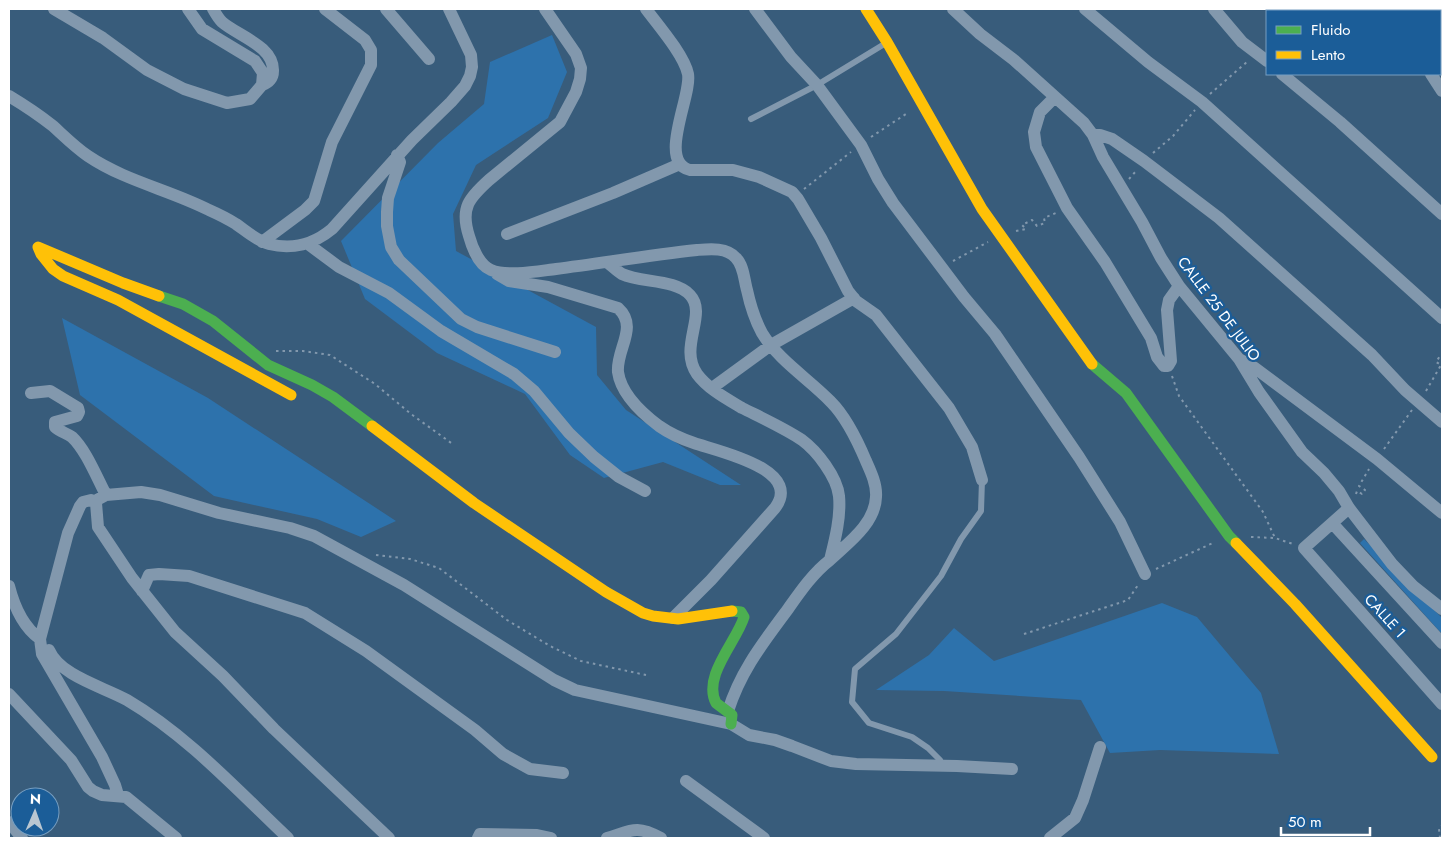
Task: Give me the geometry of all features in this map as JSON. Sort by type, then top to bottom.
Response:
[{"type":"street","points":[[54,9],[103,38],[148,70],[184,89],[227,103],[250,99],[262,85],[270,81],[273,74],[273,62],[262,49],[223,23],[213,9]]},
{"type":"street","points":[[188,9],[202,29],[255,61],[263,72],[262,85]]},
{"type":"street","points":[[262,242],[305,210],[314,200],[332,142],[371,65],[371,50],[365,40],[325,9]]},
{"type":"street","points":[[386,9],[429,59]]},
{"type":"street","points":[[9,96],[52,126],[96,161],[208,209],[236,224],[262,242],[292,247],[308,244],[322,238],[332,229],[398,155],[452,102],[464,86],[470,76],[472,67],[471,55],[449,9]]},
{"type":"street","points":[[545,9],[576,54],[581,68],[580,79],[569,107],[560,122],[479,188],[465,209],[466,226],[476,253],[486,268],[509,281],[548,287],[618,308],[624,314],[627,328],[618,372],[622,384],[644,413],[661,427],[676,435],[754,464],[768,472],[779,485],[781,494],[775,508],[712,580],[673,618]]},
{"type":"street","points":[[646,9],[679,54],[688,73],[688,85],[676,138],[676,154],[680,164],[690,170],[733,170],[759,177],[792,192],[798,199],[848,291],[864,307],[876,315],[950,408],[972,447],[982,480]]},
{"type":"street","points":[[755,9],[791,57],[817,85],[861,144],[893,204],[964,297],[995,334],[1080,457],[1120,522],[1145,574]]},
{"type":"street","points":[[866,9],[887,42],[982,209],[1094,365],[1126,393],[1229,536],[1295,604],[1432,757]]},
{"type":"street","name":"CALLE 25 DE JULIO","points":[[953,9],[1076,114],[1093,135],[1103,157],[1179,286],[1239,359],[1259,392],[1299,447],[1352,503],[1392,564],[1413,586],[1442,609]]},
{"type":"street","points":[[1085,9],[1148,62],[1202,102],[1442,318]]},
{"type":"street","points":[[1214,9],[1242,42],[1262,57]]},
{"type":"street","points":[[1283,75],[1340,122],[1442,214]]},
{"type":"street","points":[[1432,75],[1442,91]]},
{"type":"street","points":[[1055,97],[1040,112],[1034,132],[1036,147],[1068,208],[1105,262],[1151,338],[1161,363],[1168,366],[1172,361],[1172,354],[1167,310],[1169,300],[1179,286]]},
{"type":"street","points":[[1093,135],[1112,139],[1219,218],[1372,355],[1405,390],[1442,422]]},
{"type":"street","points":[[398,155],[400,162],[388,198],[387,226],[391,246],[399,260],[461,319],[477,327],[556,352]]},
{"type":"street","points":[[507,234],[613,193],[680,164]]},
{"type":"street","points":[[308,244],[340,267],[389,293],[441,331],[524,382],[534,390],[569,433],[594,457],[619,477],[645,491]]},
{"type":"street","points":[[291,395],[118,300],[63,276],[52,269],[38,248],[40,246],[123,283],[183,304],[212,321],[268,365],[333,397],[474,503],[606,592],[643,613],[673,618],[738,611],[744,617],[742,624],[721,662],[714,688],[716,703],[720,708],[731,712],[733,717],[732,724]]},
{"type":"street","points":[[493,271],[531,272],[697,250],[710,249],[728,252],[741,265],[757,323],[771,345],[792,368],[820,391],[839,412],[860,447],[874,485],[876,499],[868,521],[856,536],[830,560],[798,595],[759,649],[735,689],[728,711]]},
{"type":"street","points":[[607,262],[622,274],[678,287],[689,293],[695,301],[696,316],[689,354],[691,364],[698,375],[721,396],[803,441],[826,466],[837,486],[839,496],[837,528],[830,560]]},
{"type":"street","points":[[712,388],[771,345],[854,298]]},
{"type":"street","points":[[1239,359],[1255,368],[1442,513]]},
{"type":"street","points":[[31,393],[50,391],[78,408],[77,416],[55,422],[55,427],[60,432],[71,436],[82,450],[106,495]]},
{"type":"street","points":[[118,796],[102,757],[42,654],[41,635],[68,533],[80,506],[87,501],[94,501],[106,495],[141,492],[160,495],[219,514],[290,528],[314,536],[404,585],[554,680],[575,690],[732,724],[749,735],[792,746],[831,761],[856,764],[1012,769]]},
{"type":"street","points":[[94,501],[97,507],[98,527],[142,591],[175,632],[223,676],[274,729],[389,838]]},
{"type":"street","points":[[1304,548],[1333,524],[1352,503]]},
{"type":"street","points":[[1333,524],[1442,643]]},
{"type":"street","name":"CALLE 1","points":[[1304,548],[1442,704]]},
{"type":"street","points":[[142,591],[149,575],[189,576],[305,613],[366,650],[475,730],[503,754],[530,768],[563,773]]},
{"type":"street","points":[[9,586],[12,598],[23,621],[32,633],[46,636],[52,655],[66,669],[127,700],[175,732],[288,838]]},
{"type":"street","points":[[9,694],[71,760],[88,787],[102,795],[126,796],[176,838]]},
{"type":"street","points":[[1050,838],[1075,818],[1083,800],[1100,747]]},
{"type":"street","points":[[686,781],[764,838]]},
{"type":"street","points":[[9,822],[22,838]]},
{"type":"street","points":[[607,838],[628,830],[654,834],[661,838]]},
{"type":"street","points":[[478,838],[480,834],[537,835],[551,838]]},
{"type":"lane","points":[[751,119],[817,85],[887,42]]},
{"type":"lane","points":[[943,766],[940,760],[928,748],[912,738],[869,723],[852,702],[855,669],[896,634],[941,576],[962,539],[981,511],[982,480]]},
{"type":"path","points":[[1122,188],[1144,161],[1173,136],[1202,102],[1262,57]]},
{"type":"path","points":[[251,351],[303,351],[330,355],[375,384],[411,414],[454,444]]},
{"type":"path","points":[[1168,366],[1179,396],[1263,512],[1275,538]]},
{"type":"path","points":[[1352,503],[1357,491],[1362,494],[1365,490],[1359,486],[1370,467],[1382,465]]},
{"type":"path","points":[[1024,634],[1128,600],[1145,574],[1229,536],[1275,538],[1304,548]]},
{"type":"path","points":[[371,555],[410,559],[439,568],[507,620],[550,646],[581,661],[646,675]]},
{"type":"path","points":[[1440,838],[1439,829],[1442,825]]},
{"type":"shaded area","points":[[552,35],[567,72],[548,118],[476,165],[453,214],[456,251],[596,327],[597,375],[626,410],[741,485],[720,485],[663,462],[604,478],[570,455],[525,394],[437,353],[365,299],[341,241],[438,143],[484,104],[490,62]]},
{"type":"shaded area","points":[[62,318],[208,398],[396,521],[361,537],[317,519],[214,496],[80,395]]},
{"type":"shaded area","points":[[1364,539],[1442,618],[1442,634],[1360,543]]},
{"type":"shaded area","points":[[1162,603],[1197,617],[1261,693],[1279,754],[1160,750],[1110,753],[1081,700],[944,691],[876,690],[929,655],[954,628],[994,661]]},
{"type":"traffic: fast","points":[[159,296],[183,304],[213,321],[268,365],[333,397],[372,426]]},
{"type":"traffic: fast","points":[[1092,364],[1126,393],[1229,536],[1236,543]]},
{"type":"traffic: fast","points":[[731,724],[732,715],[716,703],[713,693],[713,682],[722,659],[744,617],[741,612],[732,611]]},
{"type":"traffic: slow","points":[[866,9],[887,42],[982,209],[1092,364]]},
{"type":"traffic: slow","points":[[159,296],[38,247],[53,269],[63,276],[118,300],[291,395]]},
{"type":"traffic: slow","points":[[372,426],[474,503],[606,592],[643,613],[678,619],[732,611]]},
{"type":"traffic: slow","points":[[1236,543],[1295,604],[1432,757]]}]
